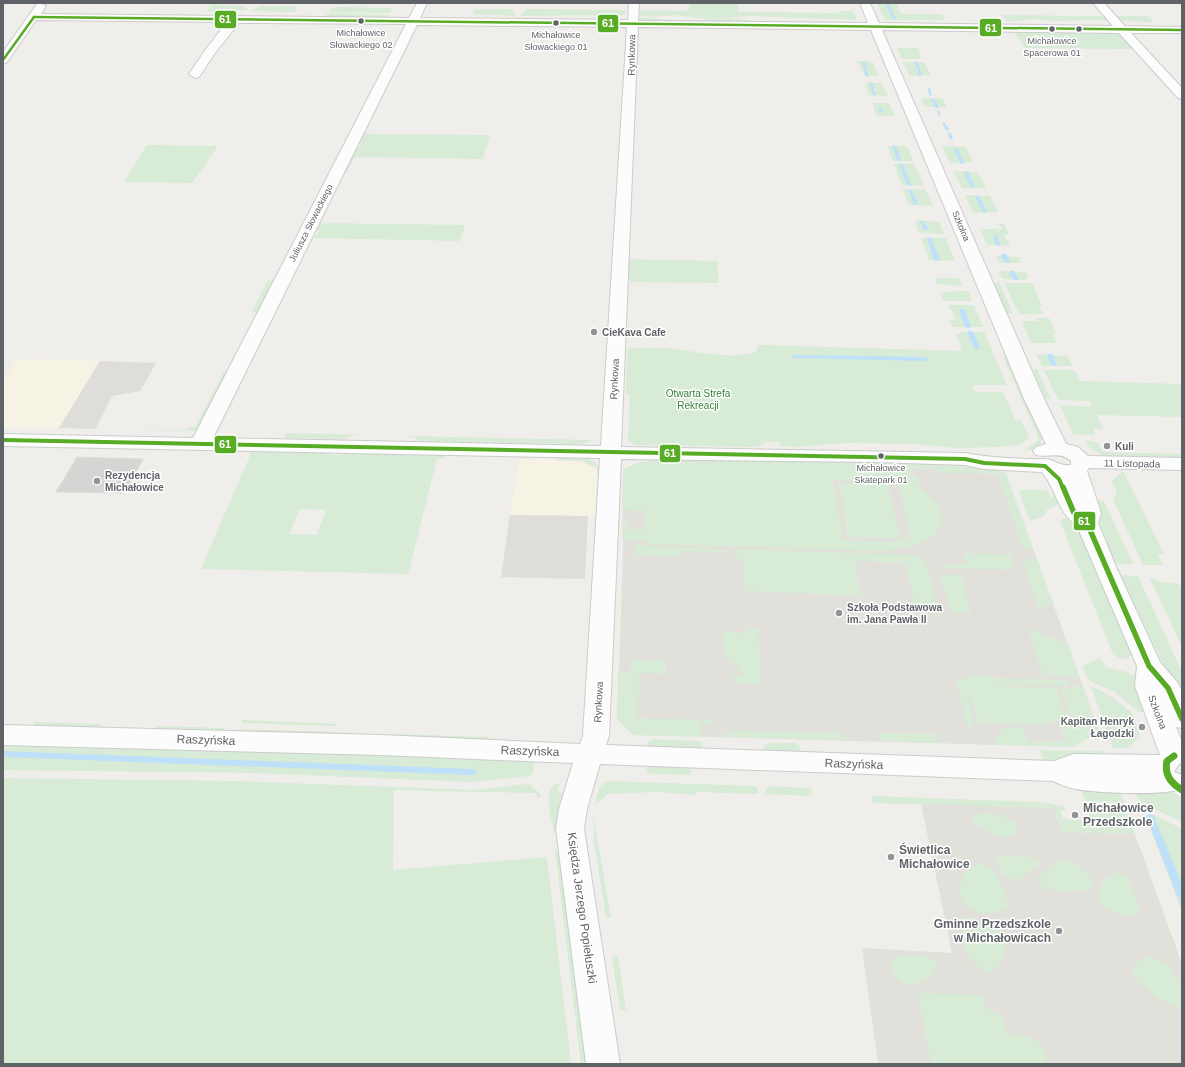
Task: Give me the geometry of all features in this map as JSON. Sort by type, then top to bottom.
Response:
[{"type":"street","points":[[3,60],[43,3]]},
{"type":"street","name":"Juliusza Słowackiego","points":[[200,444],[422,3]]},
{"type":"street","name":"Rynkowa","points":[[590,753],[596,736],[634,3]]},
{"type":"street","name":"Szkolna","points":[[865,3],[1035,401],[1049,459],[1074,513],[1087,523],[1149,666],[1168,688],[1182,719]]},
{"type":"street","points":[[1098,3],[1182,95]]},
{"type":"street","points":[[196,19],[205,8]]},
{"type":"street","points":[[34,17],[414,20],[1182,30]]},
{"type":"street","points":[[195,74],[210,51],[236,19]]},
{"type":"street","points":[[3,440],[966,459],[984,463],[1049,459]]},
{"type":"street","name":"11 Listopada","points":[[1049,459],[1064,472],[1079,466],[1182,464]]},
{"type":"street","name":"Szkolna","points":[[1079,466],[1090,513],[1087,523]]},
{"type":"street","name":"Szkolna","points":[[1149,666],[1148,686],[1175,770]]},
{"type":"street","name":"Raszyńska","points":[[3,735],[381,745],[710,759],[1057,771],[1072,778],[1125,782],[1175,770]]},
{"type":"street","name":"Księdza Jerzego Popiełuszki","points":[[590,753],[575,800],[570,829],[603,1064]]},
{"type":"shaded area","points":[[37,359],[100,361],[59,428],[3,428],[3,380],[18,360]]},
{"type":"shaded area","points":[[100,361],[156,363],[140,391],[112,396],[95,429],[59,428]]},
{"type":"shaded area","points":[[519,459],[581,461],[597,468],[595,516],[510,515]]},
{"type":"shaded area","name":"Szkoła Podstawowa im. Jana Pawła II","points":[[642,462],[989,470],[997,472],[1008,479],[1099,731],[1074,747],[634,735],[617,719],[623,555],[623,469]]},
{"type":"shaded area","points":[[510,515],[588,516],[585,579],[501,577]]},
{"type":"shaded area","name":"Gminne Przedszkole w Michałowicach","points":[[921,804],[1054,808],[1062,832],[1135,834],[1182,964],[1182,1064],[878,1064],[862,948],[952,953]]},
{"type":"green space","points":[[214,3],[217,3],[216,5],[242,6],[248,9],[206,12]]},
{"type":"green space","points":[[689,3],[738,3],[739,12],[839,13],[839,11],[853,11],[857,20],[750,16],[707,19],[675,15],[653,17],[637,15],[638,10],[689,11]]},
{"type":"green space","points":[[877,3],[896,3],[901,14],[942,14],[944,20],[885,20]]},
{"type":"green space","points":[[260,6],[298,6],[294,12],[251,11]]},
{"type":"green space","points":[[332,8],[392,8],[389,13],[329,12]]},
{"type":"green space","points":[[475,9],[509,9],[515,12],[514,16],[473,14]]},
{"type":"green space","points":[[526,9],[626,10],[625,15],[520,16]]},
{"type":"green space","points":[[328,13],[388,15],[385,19],[326,18],[325,17]]},
{"type":"green space","points":[[1002,15],[1106,16],[1109,20],[1054,21],[1031,19],[1007,22]]},
{"type":"green space","points":[[1116,16],[1146,16],[1150,17],[1154,23],[1120,20]]},
{"type":"green space","points":[[637,17],[684,21],[731,18],[762,22],[857,22],[858,24],[646,21],[638,20]]},
{"type":"green space","points":[[980,30],[1115,32],[1119,33],[1133,49],[1025,48],[1014,32],[981,32]]},
{"type":"green space","points":[[897,48],[919,48],[918,49],[921,55],[919,55],[921,59],[902,59]]},
{"type":"green space","points":[[857,61],[873,62],[878,76],[865,76]]},
{"type":"green space","points":[[903,62],[924,62],[931,75],[910,76],[908,72],[911,72],[908,71]]},
{"type":"green space","points":[[865,83],[882,83],[887,96],[869,95]]},
{"type":"green space","points":[[921,99],[943,99],[947,107],[925,107]]},
{"type":"green space","points":[[872,103],[889,103],[895,116],[877,116]]},
{"type":"green space","points":[[369,132],[366,134],[490,135],[483,159],[355,157],[346,173],[342,172],[355,147],[360,147],[361,143],[357,142],[362,133]]},
{"type":"green space","points":[[147,145],[218,146],[192,183],[124,182]]},
{"type":"green space","points":[[887,146],[907,146],[914,161],[893,161]]},
{"type":"green space","points":[[942,146],[966,147],[973,162],[950,163]]},
{"type":"green space","points":[[894,164],[914,164],[924,186],[902,185]]},
{"type":"green space","points":[[953,171],[978,172],[986,188],[962,188]]},
{"type":"green space","points":[[903,189],[925,189],[933,206],[909,205]]},
{"type":"green space","points":[[965,195],[990,196],[998,212],[973,213]]},
{"type":"green space","points":[[324,209],[327,209],[321,223],[465,225],[460,241],[313,238],[318,234],[319,230],[314,230]]},
{"type":"green space","points":[[917,220],[939,222],[944,234],[919,233],[915,222],[917,222]]},
{"type":"green space","points":[[997,224],[1004,224],[1009,235],[1004,235],[1010,246],[987,245],[980,229],[1004,229]]},
{"type":"green space","points":[[921,238],[946,238],[955,261],[929,260]]},
{"type":"green space","points":[[996,255],[1019,257],[1022,263],[999,263]]},
{"type":"green space","points":[[629,259],[717,261],[719,283],[631,282],[629,279]]},
{"type":"green space","points":[[999,271],[1026,272],[1029,278],[1025,278],[1026,280],[1003,279]]},
{"type":"green space","points":[[935,278],[959,278],[962,286],[937,284]]},
{"type":"green space","points":[[268,280],[275,281],[260,312],[252,312]]},
{"type":"green space","points":[[999,282],[1013,314],[1007,313],[994,284]]},
{"type":"green space","points":[[1004,283],[1032,283],[1042,306],[1039,306],[1043,314],[1019,314]]},
{"type":"green space","points":[[968,291],[972,301],[943,301],[940,293]]},
{"type":"green space","points":[[948,305],[974,305],[983,327],[953,327],[950,320],[957,319]]},
{"type":"green space","points":[[1037,318],[1049,318],[1056,334],[1053,334],[1057,343],[1031,343],[1022,321],[1038,321]]},
{"type":"green space","name":"Otwarta Strefa Rekreacji","points":[[960,332],[984,332],[1007,385],[972,385],[975,392],[1003,392],[1015,419],[1021,420],[1029,438],[1019,445],[958,448],[911,444],[849,443],[793,447],[781,446],[780,442],[764,442],[763,445],[755,447],[635,445],[628,440],[630,397],[626,394],[627,349],[673,349],[721,355],[756,352],[758,345],[962,351],[956,334],[961,334]]},
{"type":"green space","points":[[1036,354],[1067,356],[1073,366],[1042,366]]},
{"type":"green space","points":[[1003,357],[1008,358],[1042,439],[1041,444],[1036,449],[1024,451],[1039,439]]},
{"type":"green space","points":[[1033,369],[1037,369],[1051,399],[1045,398]]},
{"type":"green space","points":[[1044,370],[1071,370],[1076,372],[1080,381],[1182,384],[1182,417],[1097,415],[1103,429],[1094,429],[1095,435],[1073,434],[1060,405],[1092,407],[1090,401],[1058,400]]},
{"type":"green space","points":[[224,372],[227,372],[196,431],[102,429],[187,430],[189,427],[195,427]]},
{"type":"green space","points":[[286,433],[370,435],[352,435],[345,439],[285,438]]},
{"type":"green space","points":[[407,436],[595,440],[581,444],[419,441],[414,437]]},
{"type":"green space","points":[[1085,441],[1097,442],[1103,452],[1182,454],[1182,458],[1101,455],[1089,447]]},
{"type":"green space","points":[[252,451],[329,452],[328,455],[343,455],[344,453],[445,454],[446,458],[437,458],[408,574],[201,569]],"holes":[[[300,509],[326,510],[317,535],[289,534]]]},
{"type":"green space","points":[[558,457],[578,457],[590,459],[595,462],[600,474],[597,474],[597,468],[581,461],[558,460]]},
{"type":"green space","points":[[650,457],[938,462],[996,467],[998,471],[1006,473],[1033,549],[1023,549],[998,474],[936,473],[935,469],[909,468],[910,474],[917,475],[921,489],[937,504],[943,518],[941,528],[934,535],[925,541],[914,545],[882,551],[647,544],[647,541],[622,540],[622,522],[627,523],[627,529],[645,529],[645,511],[622,510],[623,469],[642,462],[650,462]],"holes":[[[833,480],[876,481],[899,486],[911,537],[890,542],[843,540]]]},
{"type":"green space","points":[[1123,471],[1164,554],[1158,554],[1163,565],[1143,565],[1114,501],[1113,498],[1117,494],[1112,481]]},
{"type":"green space","points":[[839,483],[888,484],[900,538],[848,537]]},
{"type":"green space","points":[[1045,490],[1048,492],[1050,497],[1060,498],[1060,503],[1047,510],[1044,516],[1030,521],[1019,491]]},
{"type":"green space","points":[[1091,499],[1104,501],[1133,564],[1119,564],[1114,562]]},
{"type":"green space","points":[[1066,518],[1073,521],[1083,538],[1130,648],[1131,655],[1128,659],[1119,658],[1112,652],[1060,521]]},
{"type":"green space","points":[[635,544],[642,544],[642,546],[725,549],[725,553],[682,551],[682,557],[635,555]]},
{"type":"green space","points":[[734,549],[917,555],[926,562],[938,613],[916,612],[906,563],[855,561],[861,596],[745,591],[742,558],[735,558]]},
{"type":"green space","points":[[963,553],[1012,555],[1013,566],[1009,570],[946,568],[945,564],[966,564]]},
{"type":"green space","points":[[1023,559],[1037,559],[1053,603],[1039,611]]},
{"type":"green space","points":[[940,574],[961,575],[971,614],[952,613]]},
{"type":"green space","points":[[1123,575],[1138,576],[1182,672],[1182,703],[1121,577]]},
{"type":"green space","points":[[1150,578],[1160,582],[1179,584],[1182,590],[1182,647]]},
{"type":"green space","points":[[747,629],[758,629],[762,684],[734,683],[732,676],[742,676],[741,666],[733,666],[732,660],[725,660],[723,632],[747,633]]},
{"type":"green space","points":[[1028,629],[1032,629],[1068,645],[1080,678],[1043,675]]},
{"type":"green space","points":[[1100,658],[1106,667],[1126,672],[1139,678],[1151,712],[1139,712],[1115,692],[1088,680],[1083,666]]},
{"type":"green space","points":[[631,660],[666,661],[666,674],[639,673],[638,718],[714,720],[715,724],[701,723],[701,737],[634,735],[617,719],[618,672],[630,672]]},
{"type":"green space","points":[[973,675],[988,675],[993,678],[1065,680],[1071,683],[1067,686],[995,684],[996,686],[1056,688],[1066,716],[1047,725],[978,723],[970,695],[967,695],[974,724],[969,727],[966,723],[956,682]]},
{"type":"green space","points":[[1077,684],[1082,685],[1099,731],[1074,747],[997,745],[995,740],[1004,727],[1024,728],[1028,741],[1066,742],[1058,722],[1070,715],[1061,688],[1070,689]]},
{"type":"green space","points":[[1091,686],[1109,695],[1133,714],[1140,737],[1126,748],[1113,748]]},
{"type":"green space","points":[[242,720],[337,724],[337,726],[241,723]]},
{"type":"green space","points":[[33,722],[102,724],[96,729],[35,728]]},
{"type":"green space","points":[[156,726],[226,728],[220,733],[159,730]]},
{"type":"green space","points":[[238,729],[339,732],[334,735],[241,733]]},
{"type":"green space","points":[[728,730],[832,733],[832,730],[842,733],[846,740],[722,737]]},
{"type":"green space","points":[[879,733],[936,734],[938,743],[881,741]]},
{"type":"green space","points":[[392,734],[489,737],[485,741],[395,737]]},
{"type":"green space","points":[[652,739],[701,741],[701,747],[696,751],[648,748],[648,742]]},
{"type":"green space","points":[[3,743],[535,759],[533,773],[529,776],[472,782],[252,773],[3,770]]},
{"type":"green space","points":[[768,743],[795,743],[800,747],[801,751],[788,755],[772,754],[764,750],[764,746]]},
{"type":"green space","points":[[1040,750],[1102,751],[1105,757],[1044,761]]},
{"type":"green space","points":[[647,765],[687,767],[691,770],[691,775],[650,774],[647,771]]},
{"type":"green space","points":[[3,778],[236,781],[474,790],[528,784],[539,792],[541,797],[537,797],[536,793],[394,790],[393,870],[547,857],[571,1064],[3,1064]]},
{"type":"green space","points":[[606,781],[755,786],[758,789],[758,794],[696,792],[696,795],[655,792],[608,794],[595,805],[599,788]]},
{"type":"green space","points":[[556,784],[559,784],[557,792],[565,794],[560,827],[554,832],[549,799],[552,788]]},
{"type":"green space","points":[[1079,785],[1118,786],[1125,804],[1085,801]]},
{"type":"green space","points":[[769,786],[811,788],[812,793],[808,796],[766,794],[766,789]]},
{"type":"green space","points":[[1146,787],[1169,790],[1182,798],[1182,822],[1155,809],[1142,808],[1136,793],[1148,793]]},
{"type":"green space","points":[[871,796],[1040,802],[1065,807],[1066,810],[1061,810],[1063,819],[1090,820],[1087,809],[1125,813],[1130,816],[1135,834],[1062,832],[1054,808],[873,803]]},
{"type":"green space","points":[[979,814],[994,814],[1009,818],[1017,825],[1015,833],[1011,837],[1005,838],[984,830],[973,822],[973,817]]},
{"type":"green space","points":[[593,815],[611,918],[606,918],[594,842]]},
{"type":"green space","points":[[1155,815],[1182,829],[1182,912],[1146,816]]},
{"type":"green space","points":[[555,850],[562,855],[589,1064],[581,1064]]},
{"type":"green space","points":[[1006,855],[1036,858],[1040,864],[1023,877],[1012,880],[1007,878],[1002,873],[996,864],[998,857]]},
{"type":"green space","points":[[1067,860],[1076,863],[1092,878],[1093,886],[1089,889],[1083,890],[1059,891],[1041,886],[1038,881],[1046,870],[1058,862]]},
{"type":"green space","points":[[981,863],[992,869],[1003,888],[1007,901],[1007,907],[998,912],[989,914],[980,913],[971,909],[965,904],[961,896],[960,886],[964,875],[973,866]]},
{"type":"green space","points":[[1116,872],[1127,876],[1138,902],[1139,913],[1134,917],[1113,912],[1102,905],[1098,900],[1100,887],[1109,876]]},
{"type":"green space","points":[[970,917],[996,925],[1001,929],[1004,935],[1005,950],[1003,958],[995,970],[990,973],[977,966],[967,954],[961,939],[958,924],[962,918]]},
{"type":"green space","points":[[900,955],[927,956],[932,958],[937,966],[923,981],[910,985],[899,980],[892,967],[892,961]]},
{"type":"green space","points":[[612,956],[618,956],[626,1010],[620,1011]]},
{"type":"green space","points":[[1149,957],[1164,962],[1174,974],[1178,981],[1182,997],[1182,1005],[1180,1008],[1160,1000],[1134,977],[1133,966],[1139,961]]},
{"type":"green space","points":[[918,993],[988,995],[984,1000],[986,1006],[991,1011],[1002,1017],[1006,1033],[1027,1037],[1036,1041],[1045,1048],[1045,1064],[1016,1064],[1013,1062],[1013,1064],[931,1064]]},
{"type":"building","name":"Rezydencja Michałowice","points":[[77,457],[143,459],[125,493],[56,492]]},
{"type":"waterway","points":[[887,3],[895,19]]},
{"type":"waterway","points":[[863,62],[868,76]]},
{"type":"waterway","points":[[916,62],[921,75]]},
{"type":"waterway","points":[[870,83],[875,95]]},
{"type":"waterway","points":[[928,88],[931,95]]},
{"type":"waterway","points":[[933,100],[937,107]]},
{"type":"waterway","points":[[938,111],[940,115]]},
{"type":"waterway","points":[[944,124],[947,129]]},
{"type":"waterway","points":[[949,133],[951,139]]},
{"type":"waterway","points":[[894,146],[899,160]]},
{"type":"waterway","points":[[956,149],[962,163]]},
{"type":"waterway","points":[[901,165],[909,185]]},
{"type":"waterway","points":[[966,172],[973,187]]},
{"type":"waterway","points":[[910,190],[916,204]]},
{"type":"waterway","points":[[977,196],[985,212]]},
{"type":"waterway","points":[[922,222],[926,229]]},
{"type":"waterway","points":[[995,236],[998,245]]},
{"type":"waterway","points":[[929,238],[937,260]]},
{"type":"waterway","points":[[1004,255],[1007,262]]},
{"type":"waterway","points":[[1012,272],[1016,279]]},
{"type":"waterway","points":[[962,310],[968,327]]},
{"type":"waterway","points":[[970,332],[977,348]]},
{"type":"waterway","points":[[1050,355],[1053,364]]},
{"type":"waterway","points":[[794,357],[925,359]]},
{"type":"waterway","points":[[3,754],[473,772]]},
{"type":"waterway","points":[[1150,817],[1182,895]]},
{"type":"transit line","name":"61","points":[[34,17],[1182,30]]},
{"type":"transit line","name":"61","points":[[3,60],[34,17]]},
{"type":"transit line","name":"61","points":[[3,440],[577,452],[876,456],[965,459],[984,463],[1045,466],[1059,479],[1074,513],[1087,523],[1149,666],[1168,688],[1182,719]]},
{"type":"transit line","name":"61","points":[[1174,756],[1167,761],[1166,770],[1171,781],[1182,790]]},
{"type":"place","name":"Michałowice Słowackiego 02","points":[[361,21]]},
{"type":"place","name":"Michałowice Słowackiego 01","points":[[556,23]]},
{"type":"place","name":"Michałowice Spacerowa 01","points":[[1052,29]]},
{"type":"place","name":"CieKava Cafe","points":[[594,332]]},
{"type":"place","name":"Kuli","points":[[1107,446]]},
{"type":"place","name":"Michałowice Skatepark 01","points":[[881,456]]},
{"type":"place","name":"Rezydencja Michałowice","points":[[97,481]]},
{"type":"place","name":"Szkoła Podstawowa im. Jana Pawła II","points":[[839,613]]},
{"type":"place","name":"Kapitan Henryk Łagodzki","points":[[1142,727]]},
{"type":"place","name":"Michałowice Przedszkole","points":[[1075,815]]},
{"type":"place","name":"Świetlica Michałowice","points":[[891,857]]},
{"type":"place","name":"Gminne Przedszkole w Michałowicach","points":[[1059,931]]}]
